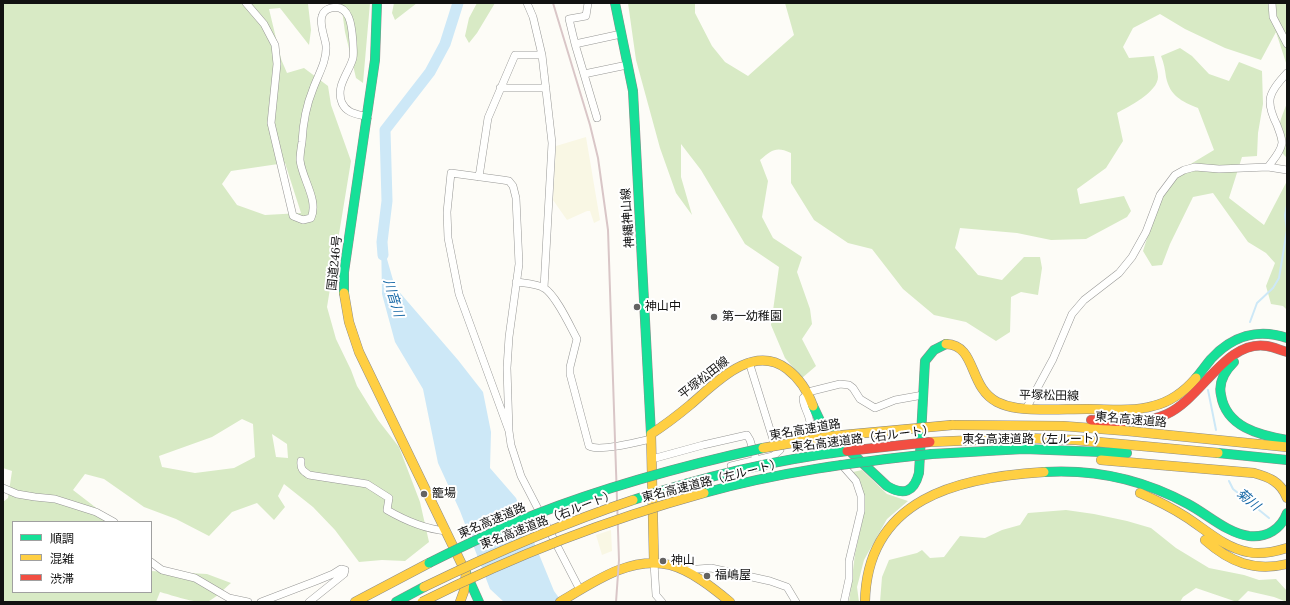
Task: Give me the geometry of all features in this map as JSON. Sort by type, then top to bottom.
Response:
[{"type":"main road","name":"国道246号","points":[[377,3],[375,60],[344,272],[343,293],[345,309],[349,325],[360,352],[479,602]]},
{"type":"main road","name":"神縄神山線","points":[[616,3],[633,91],[651,437]]},
{"type":"main road","name":"平塚松田線","points":[[651,437],[733,369],[749,362],[765,359],[774,360],[783,365],[798,380],[807,394],[821,424],[887,486],[896,492],[904,492],[911,489],[917,482],[919,472],[925,361],[930,352],[936,348],[951,344],[958,346],[963,350],[976,381],[985,393],[996,402],[1005,406],[1017,408],[1134,409],[1154,406],[1172,399],[1186,389],[1224,347],[1252,333],[1270,333],[1287,338]]},
{"type":"main road","points":[[981,425],[1038,420],[1121,421],[1151,419],[1167,414],[1181,406],[1194,396],[1214,372],[1232,354],[1246,347],[1260,344],[1279,348],[1287,352]]},
{"type":"main road","points":[[1287,359],[1277,354],[1260,351],[1248,353],[1237,359],[1228,367],[1223,376],[1220,388],[1220,400],[1226,412],[1234,420],[1245,428],[1256,433],[1287,440]]},
{"type":"main road","name":"東名高速道路","points":[[355,602],[429,563],[517,522],[569,502],[684,467],[733,455],[830,437],[873,431],[952,425],[1063,426],[1287,447]]},
{"type":"main road","points":[[651,437],[654,563]]},
{"type":"main road","name":"東名高速道路（右ルート）","points":[[396,602],[502,550],[569,523],[632,501],[689,484],[807,458],[880,447],[930,442],[1025,438],[1076,440],[1287,461]]},
{"type":"main road","name":"東名高速道路（左ルート）","points":[[422,602],[501,564],[553,543],[636,513],[692,496],[802,471],[882,459],[932,454],[1024,450],[1087,451],[1287,461]]},
{"type":"main road","points":[[966,452],[1027,454],[1254,473],[1273,480],[1285,492],[1287,498]]},
{"type":"main road","points":[[865,602],[866,580],[871,562],[885,534],[894,522],[915,504],[939,491],[964,483],[997,476],[1059,472],[1103,475],[1123,479],[1182,500],[1226,527],[1248,536],[1258,537],[1269,535],[1283,524],[1287,513]]},
{"type":"main road","points":[[872,602],[874,581],[878,565],[892,538],[900,528],[920,510],[948,496],[979,487],[1011,482],[1074,480],[1120,486],[1137,491],[1164,504],[1192,520],[1219,541],[1241,552],[1267,554],[1287,548]]},
{"type":"main road","points":[[1152,489],[1195,514],[1219,533],[1243,545],[1265,547],[1277,545],[1287,541]]},
{"type":"main road","points":[[1164,504],[1182,518],[1210,545],[1229,558],[1251,566],[1267,567],[1287,564]]},
{"type":"main road","points":[[560,602],[614,573],[631,567],[654,563],[683,570],[730,602]]},
{"type":"main road","points":[[450,602],[460,587],[466,573]]},
{"type":"main road","points":[[460,602],[464,591],[466,573]]},
{"type":"main road","points":[[466,573],[469,589],[466,602]]},
{"type":"street","points":[[246,3],[264,24],[275,45],[277,64],[271,123],[293,216],[303,220],[311,218],[314,212],[300,160],[305,112],[308,100],[325,60],[326,47],[321,22],[322,16],[328,9],[336,8],[343,10],[347,13],[352,24],[353,58],[340,90],[342,104],[351,113],[368,116]]},
{"type":"street","points":[[527,3],[533,17],[542,55],[552,143],[544,288]]},
{"type":"street","points":[[588,3],[586,16],[569,18],[574,44],[597,118]]},
{"type":"street","points":[[1272,3],[1273,17],[1287,44]]},
{"type":"street","points":[[574,44],[622,34]]},
{"type":"street","points":[[479,177],[488,118],[515,55],[542,55]]},
{"type":"street","points":[[584,74],[627,65]]},
{"type":"street","points":[[1268,167],[1280,151],[1282,144],[1280,132],[1269,107],[1270,98],[1276,85],[1287,73]]},
{"type":"street","points":[[500,88],[546,88]]},
{"type":"street","points":[[1026,408],[1053,359],[1072,314],[1084,300],[1119,273],[1132,257],[1146,232],[1160,195],[1175,175],[1184,170],[1195,168],[1219,169],[1268,167],[1287,170]]},
{"type":"street","points":[[509,431],[459,294],[448,238],[447,212],[451,173],[509,181],[513,186],[516,198],[519,264],[509,336],[507,368],[509,431],[511,445],[521,476],[578,592]]},
{"type":"street","points":[[516,282],[544,288],[562,311],[577,338],[570,367],[570,374],[589,446],[600,448],[651,437]]},
{"type":"street","points":[[749,362],[777,452]]},
{"type":"street","points":[[731,466],[773,456],[804,432],[810,424],[810,418],[803,404],[803,398],[812,391],[840,384],[848,385],[853,388],[860,399],[875,408],[895,400],[923,395]]},
{"type":"street","points":[[804,432],[811,444],[823,447],[832,455],[853,477],[859,487],[861,496],[860,511],[849,561],[849,579],[844,602]]},
{"type":"street","points":[[652,459],[747,435],[756,460]]},
{"type":"street","points":[[301,462],[300,466],[309,475],[367,484],[388,498],[387,510],[430,529],[446,531]]},
{"type":"street","points":[[3,488],[23,495],[55,499],[96,512],[112,521]]},
{"type":"street","points":[[152,563],[162,570],[195,578],[229,598],[248,602]]},
{"type":"street","points":[[654,563],[655,599],[662,602]]},
{"type":"street","points":[[683,570],[711,568],[770,581],[787,588],[796,602]]},
{"type":"street","points":[[261,602],[333,574],[341,569],[345,570],[344,574],[309,602]]},
{"type":"shaded area","points":[[586,137],[600,220],[594,223],[590,211],[567,220],[553,200],[556,146]]},
{"type":"shaded area","points":[[611,530],[612,551],[602,555],[596,535]]},
{"type":"green space","points":[[3,3],[309,3],[311,30],[309,45],[280,8],[269,9],[281,59],[287,73],[304,68],[328,86],[331,105],[351,161],[327,307],[336,339],[357,386],[378,420],[399,447],[420,502],[429,542],[405,561],[382,560],[359,562],[335,530],[313,507],[284,484],[278,496],[285,507],[274,520],[257,503],[232,512],[209,536],[176,519],[144,507],[104,479],[85,474],[73,490],[111,521],[12,521],[12,593],[152,593],[152,571],[207,574],[231,583],[215,597],[205,602],[185,599],[160,592],[156,602],[3,602],[3,502],[8,498],[12,471],[3,468]],"holes":[[[285,163],[301,213],[265,215],[237,205],[222,184],[231,171]],[[242,419],[253,424],[255,457],[234,468],[195,473],[162,467],[159,456],[212,437]],[[272,434],[287,444],[288,458],[276,457]]]},
{"type":"green space","points":[[341,3],[370,3],[363,83],[356,78],[345,32]]},
{"type":"green space","points":[[394,3],[417,3],[395,20],[392,13]]},
{"type":"green space","points":[[477,3],[495,3],[477,33],[469,43],[465,36],[469,18]]},
{"type":"green space","points":[[628,3],[695,3],[695,13],[712,46],[725,62],[748,76],[794,35],[785,3],[1287,3],[1287,66],[1276,32],[1261,60],[1225,48],[1185,29],[1160,14],[1133,28],[1123,47],[1129,58],[1154,56],[1158,75],[1157,83],[1142,98],[1117,113],[1123,141],[1106,168],[1077,189],[1080,204],[1124,196],[1131,211],[1127,217],[1086,239],[1051,240],[1017,233],[960,228],[955,248],[978,275],[1002,280],[1024,257],[1040,257],[1042,268],[1038,295],[1021,292],[1011,297],[1010,332],[996,341],[966,322],[934,315],[903,289],[872,249],[848,243],[814,220],[791,183],[791,153],[782,150],[774,150],[760,160],[768,181],[762,217],[773,238],[802,257],[797,272],[810,309],[812,324],[802,339],[816,366],[802,378],[785,358],[771,325],[779,267],[745,244],[701,170],[681,144],[681,177],[692,215],[676,193],[660,148],[636,60]]},
{"type":"green space","points":[[1180,48],[1192,56],[1209,74],[1229,81],[1239,62],[1262,71],[1263,104],[1258,133],[1257,156],[1242,157],[1229,198],[1264,225],[1287,181],[1287,310],[1283,306],[1271,304],[1266,286],[1275,263],[1266,253],[1248,242],[1213,193],[1193,197],[1170,244],[1162,265],[1152,266],[1143,251],[1162,191],[1184,168],[1214,150],[1198,108],[1177,97],[1170,89],[1168,84],[1161,56]]},
{"type":"green space","points":[[1287,103],[1287,158],[1279,146],[1278,132],[1279,124]]},
{"type":"green space","points":[[862,470],[887,494],[908,501],[887,519],[864,560],[857,587],[859,602],[849,602],[855,554],[864,513],[865,500],[858,479],[853,472]]},
{"type":"green space","points":[[1066,510],[1094,514],[1151,528],[1176,548],[1209,568],[1244,575],[1259,580],[1276,579],[1287,591],[1287,602],[1274,597],[1248,591],[1237,602],[1196,588],[1183,597],[1180,602],[880,602],[882,577],[889,560],[917,553],[922,550],[930,558],[944,557],[960,536],[985,538],[1002,530],[1020,525],[1028,513]]},
{"type":"water","points":[[381,238],[395,287],[458,360],[483,392],[491,432],[490,468],[516,498],[554,591],[562,602],[504,602],[490,589],[460,511],[438,463],[423,389],[395,342],[382,294]]},
{"type":"waterway","name":"川音川","points":[[383,255],[382,242],[387,201],[385,130],[430,72],[445,44],[458,3]]},
{"type":"waterway","name":"菊川","points":[[1250,322],[1257,303],[1273,288],[1279,278],[1287,230],[1285,215],[1287,205]]},
{"type":"waterway","name":"菊川","points":[[1208,390],[1216,430]]},
{"type":"waterway","name":"菊川","points":[[1229,481],[1233,489],[1269,518]]},
{"type":"railway","points":[[553,3],[590,125],[598,158],[608,230],[619,560],[616,602]]},
{"type":"traffic: fast","points":[[344,293],[344,272],[375,60],[377,3]]},
{"type":"traffic: fast","points":[[615,3],[633,91],[651,434]]},
{"type":"traffic: fast","points":[[1196,378],[1219,351],[1246,336],[1266,334],[1287,338]]},
{"type":"traffic: fast","points":[[813,406],[822,425],[887,486],[898,491],[908,490],[914,484],[919,473],[925,361],[934,350],[946,344]]},
{"type":"traffic: fast","points":[[1234,362],[1225,373],[1220,386],[1224,406],[1229,415],[1245,428],[1287,440]]},
{"type":"traffic: fast","points":[[429,563],[507,526],[562,504],[676,469],[763,448]]},
{"type":"traffic: fast","points":[[932,454],[1024,449],[1127,453]]},
{"type":"traffic: fast","points":[[633,500],[685,484],[739,470],[793,459],[847,451]]},
{"type":"traffic: fast","points":[[1218,453],[1287,460]]},
{"type":"traffic: fast","points":[[704,493],[760,479],[817,469],[932,454]]},
{"type":"traffic: fast","points":[[1044,472],[1081,472],[1100,474],[1154,488],[1188,504],[1225,527],[1249,536],[1262,536],[1277,528],[1287,513]]},
{"type":"traffic: fast","points":[[466,573],[479,602]]},
{"type":"traffic: fast","points":[[396,602],[424,587]]},
{"type":"traffic: slow","points":[[344,293],[349,322],[359,352],[466,573],[464,591],[460,602]]},
{"type":"traffic: slow","points":[[946,344],[956,346],[963,351],[981,387],[988,395],[999,403],[1017,408],[1043,410],[1120,410],[1145,408],[1171,399],[1187,388],[1196,378]]},
{"type":"traffic: slow","points":[[654,563],[651,434],[666,424],[723,377],[748,363],[761,361],[774,362],[787,369],[803,386],[813,406]]},
{"type":"traffic: slow","points":[[952,425],[1063,426],[1287,447]]},
{"type":"traffic: slow","points":[[763,448],[832,436],[952,425]]},
{"type":"traffic: slow","points":[[930,442],[1025,438],[1076,440],[1218,453]]},
{"type":"traffic: slow","points":[[1101,460],[1254,473],[1265,476],[1278,484],[1287,498]]},
{"type":"traffic: slow","points":[[865,602],[870,567],[882,539],[900,516],[923,500],[951,488],[980,480],[1044,472]]},
{"type":"traffic: slow","points":[[422,602],[491,569],[560,540],[631,515],[704,493]]},
{"type":"traffic: slow","points":[[1140,493],[1175,510],[1231,547],[1253,553],[1272,552],[1287,548]]},
{"type":"traffic: slow","points":[[424,587],[527,540],[633,500]]},
{"type":"traffic: slow","points":[[1205,540],[1214,548],[1233,559],[1253,566],[1264,567],[1287,564]]},
{"type":"traffic: slow","points":[[355,602],[429,563]]},
{"type":"traffic: slow","points":[[560,602],[599,579],[626,567],[655,563],[670,565],[686,571],[730,602]]},
{"type":"traffic: jam","points":[[1091,420],[1129,422],[1149,420],[1167,414],[1192,396],[1215,371],[1239,351],[1252,346],[1267,346],[1287,352]]},
{"type":"traffic: jam","points":[[847,451],[930,442]]},
{"type":"place","name":"神山中","points":[[637,307]]},
{"type":"place","name":"第一幼稚園","points":[[714,317]]},
{"type":"place","name":"籠場","points":[[424,494]]},
{"type":"place","name":"神山","points":[[663,561]]},
{"type":"place","name":"福嶋屋","points":[[707,576]]}]
